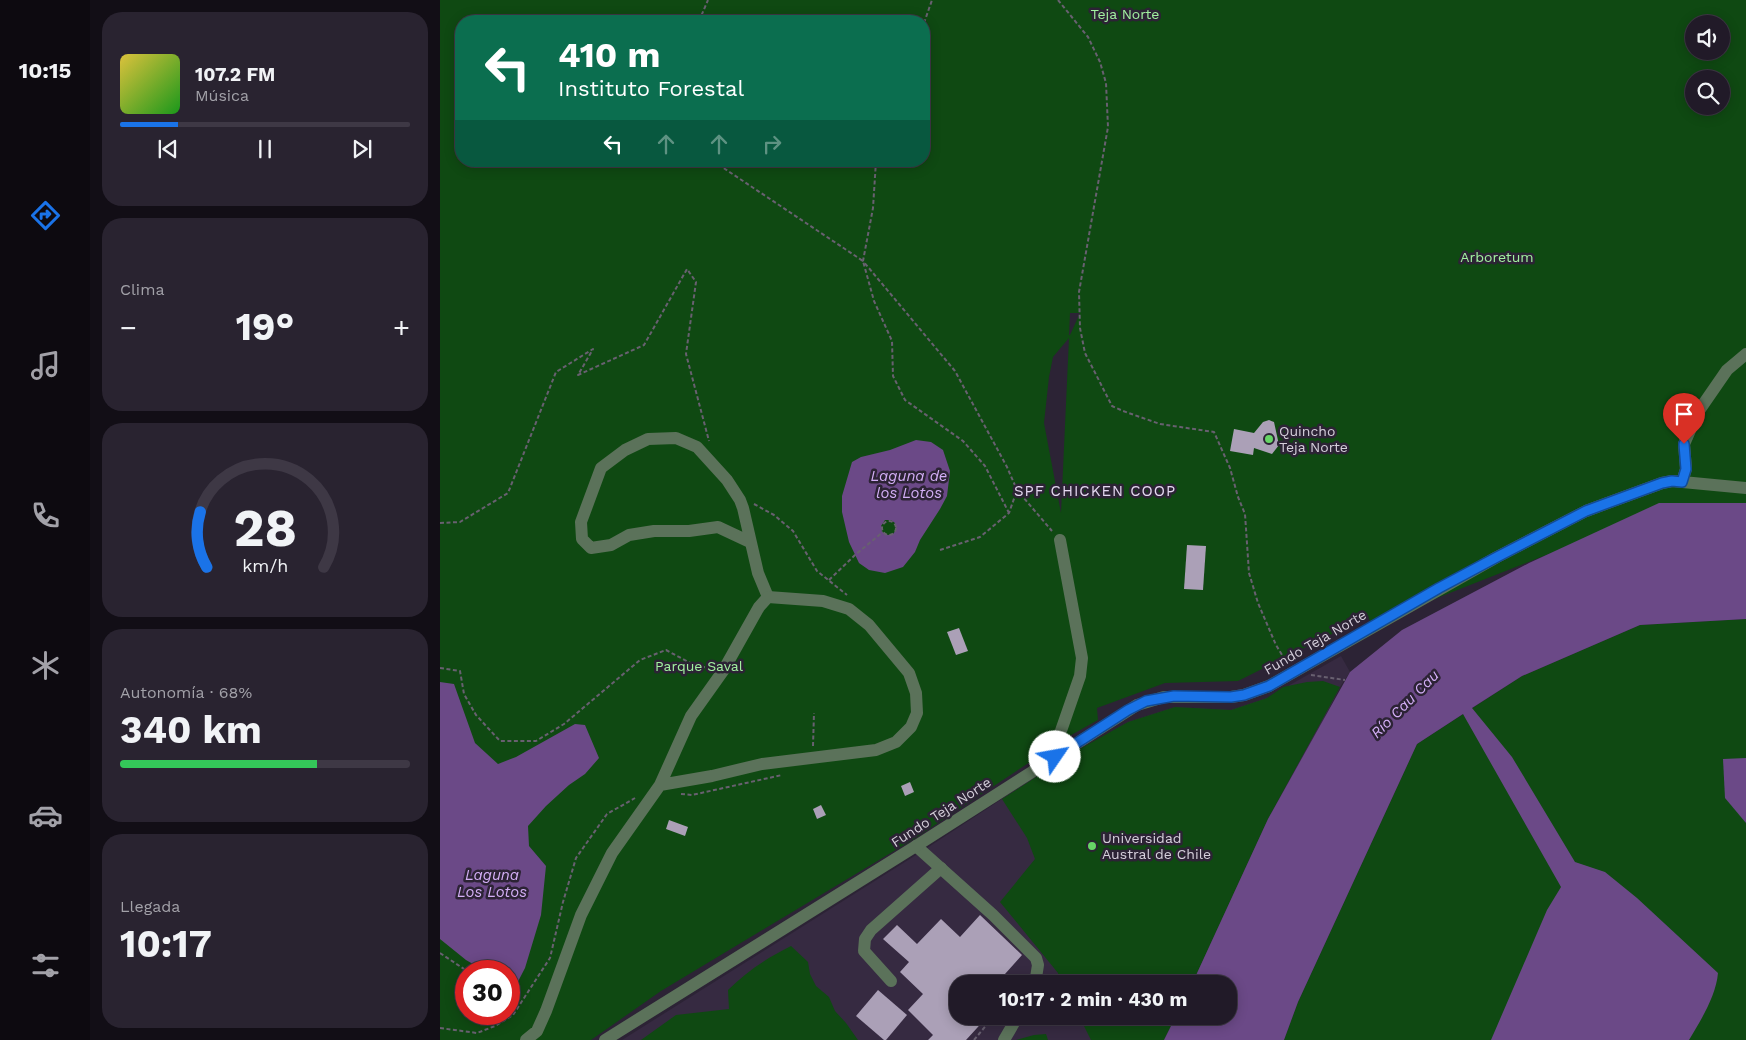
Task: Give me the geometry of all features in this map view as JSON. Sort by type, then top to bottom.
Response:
[{"type":"street","points":[[1682,482],[1686,469],[1684,444],[1698,412],[1727,370],[1746,354]]},
{"type":"street","points":[[750,542],[718,527],[629,535],[611,545],[591,548],[582,539],[581,522],[601,468],[625,450],[648,439],[676,438],[697,447],[715,465],[740,500],[758,573],[768,597]]},
{"type":"street","name":"Fundo Teja Norte","points":[[605,1040],[916,846],[1128,710],[1146,701],[1164,697],[1244,695],[1269,686],[1439,588],[1586,511],[1662,483],[1672,481],[1746,488]]},
{"type":"street","points":[[1055,757],[1055,748],[1080,676],[1082,658],[1060,540]]},
{"type":"street","points":[[526,1040],[537,1032],[581,915],[612,853],[660,785],[691,716],[723,671],[759,607],[768,597]]},
{"type":"street","points":[[660,785],[712,776],[762,764],[876,750],[896,742],[911,727],[917,713],[916,692],[909,673],[869,625],[849,609],[823,601],[768,597]]},
{"type":"street","points":[[916,846],[993,915],[1036,958],[1038,965],[1036,975]]},
{"type":"street","points":[[891,981],[864,951],[865,939],[871,930],[941,868]]},
{"type":"street","points":[[1004,1040],[1013,1025]]},
{"type":"path","points":[[702,15],[708,0]]},
{"type":"path","points":[[927,15],[932,0]]},
{"type":"path","points":[[1058,0],[1088,37],[1100,62],[1106,83],[1108,127],[1079,292],[1080,328],[1085,353],[1112,406],[1160,424],[1214,432],[1230,468],[1245,514],[1250,573],[1258,602],[1276,645],[1295,672],[1316,677],[1345,680]]},
{"type":"path","points":[[722,167],[863,261],[955,371],[1007,467],[1017,490],[1060,540]]},
{"type":"path","points":[[875,167],[873,208],[863,261],[874,301],[892,341],[893,376],[905,400],[963,441],[985,466],[1009,513]]},
{"type":"path","points":[[440,523],[460,522],[508,493],[556,372],[593,349],[578,375],[644,345],[687,269],[696,282],[686,354],[710,447]]},
{"type":"path","points":[[940,550],[980,537],[1009,513],[1017,490]]},
{"type":"path","points":[[740,500],[774,514],[793,531],[817,571],[849,598]]},
{"type":"path","points":[[888,521],[894,523],[896,527],[893,533],[889,535],[883,532],[882,527],[884,523],[888,521]]},
{"type":"path","points":[[829,580],[855,554],[883,532]]},
{"type":"path","points":[[440,668],[460,671],[464,694],[476,715],[500,741],[536,740],[564,724],[640,660],[666,650],[694,665],[723,671]]},
{"type":"path","points":[[520,1004],[550,958],[563,902],[576,858],[607,814],[637,797]]},
{"type":"path","points":[[440,953],[455,963]]},
{"type":"path","points":[[440,1028],[477,1033],[497,1025]]},
{"type":"path","points":[[974,1040],[986,1025]]},
{"type":"shaded area","name":"Universidad Austral de Chile","points":[[1341,656],[1350,672],[1340,687],[1196,975],[949,975],[949,1025],[1172,1025],[1164,1040],[622,1040],[924,850],[1054,765],[1128,722],[1175,707],[1231,710],[1267,698]]},
{"type":"green space","points":[[440,0],[1746,0],[1746,503],[1659,506],[1559,550],[1371,624],[1368,616],[1238,681],[1165,683],[1097,708],[1098,720],[1041,752],[1041,735],[1036,745],[1036,758],[914,839],[661,991],[591,1040],[440,1040]],"holes":[[[1070,313],[1080,313],[1070,335],[1069,335]],[[1069,338],[1061,513],[1044,423],[1053,357]]]},
{"type":"green space","points":[[1746,619],[1746,1040],[1284,1040],[1298,1002],[1417,744],[1522,676],[1640,625]]},
{"type":"green space","points":[[1323,681],[1340,687],[1268,819],[1196,975],[1059,975],[1000,902],[1035,859],[1027,838],[1002,799],[1078,750],[1128,722],[1175,707],[1231,710],[1267,698],[1283,687]]},
{"type":"green space","points":[[791,946],[808,962],[810,974],[816,986],[829,997],[835,1011],[858,1040],[641,1040],[676,1015],[729,1009],[728,990],[758,965]]},
{"type":"green space","points":[[1084,1025],[1172,1025],[1164,1040],[1091,1040]]},
{"type":"green space","points":[[1046,1034],[1048,1040],[1016,1040],[1034,1035]]},
{"type":"water","name":"Laguna de los Lotos","points":[[916,440],[931,442],[943,450],[950,471],[947,496],[920,540],[915,552],[903,567],[885,573],[869,570],[859,563],[849,542],[842,512],[842,496],[852,462],[861,457],[890,450]],"holes":[[[885,520],[891,520],[895,523],[896,530],[893,534],[888,535],[882,532],[881,526]]]},
{"type":"water","name":"Río Cau Cau","points":[[1659,503],[1746,503],[1746,619],[1640,625],[1522,676],[1472,708],[1512,757],[1575,862],[1605,872],[1637,898],[1718,973],[1711,999],[1689,1040],[1491,1040],[1547,910],[1561,887],[1463,714],[1417,744],[1298,1002],[1284,1040],[1164,1040],[1172,1025],[1237,1025],[1237,975],[1196,975],[1268,819],[1350,672],[1402,630],[1529,563]]},
{"type":"water","name":"Laguna Los Lotos","points":[[440,682],[454,684],[475,743],[498,764],[516,757],[575,724],[585,725],[599,758],[585,774],[569,785],[546,806],[528,826],[529,846],[546,866],[541,915],[525,968],[520,978],[520,960],[466,960],[440,939]]},
{"type":"water","points":[[1746,758],[1746,823],[1725,798],[1723,759]]},
{"type":"building","points":[[1269,420],[1274,422],[1279,445],[1272,454],[1254,448],[1253,455],[1230,451],[1234,429],[1254,433],[1263,422]]},
{"type":"building","points":[[1187,545],[1206,546],[1203,590],[1184,589]]},
{"type":"building","points":[[959,628],[968,651],[956,655],[947,632]]},
{"type":"building","points":[[910,782],[914,792],[905,796],[901,786]]},
{"type":"building","points":[[821,805],[826,815],[817,819],[813,809]]},
{"type":"building","points":[[669,820],[688,827],[685,836],[666,829]]},
{"type":"building","points":[[980,915],[1022,955],[1004,975],[949,975],[949,1025],[980,1025],[966,1040],[928,1040],[933,1035],[908,1010],[923,994],[900,972],[909,962],[883,939],[897,925],[917,944],[941,919],[960,937]]},
{"type":"building","points":[[878,990],[907,1015],[886,1040],[856,1016]]},
{"type":"place","name":"Quincho Teja Norte","points":[[1269,439]]},
{"type":"place","name":"Universidad Austral de Chile","points":[[1092,846]]},
{"type":"district","name":"SPF CHICKEN COOP","points":[[1095,491]]},
{"type":"route","points":[[1055,757],[1128,710],[1146,701],[1174,696],[1231,697],[1244,695],[1269,686],[1439,588],[1586,511],[1662,483],[1682,482],[1686,469],[1684,444]]},
{"type":"park label","name":"Teja Norte","points":[[1125,14]]},
{"type":"park label","name":"Arboretum","points":[[1497,257]]},
{"type":"park label","name":"Parque Saval","points":[[699,666]]}]
